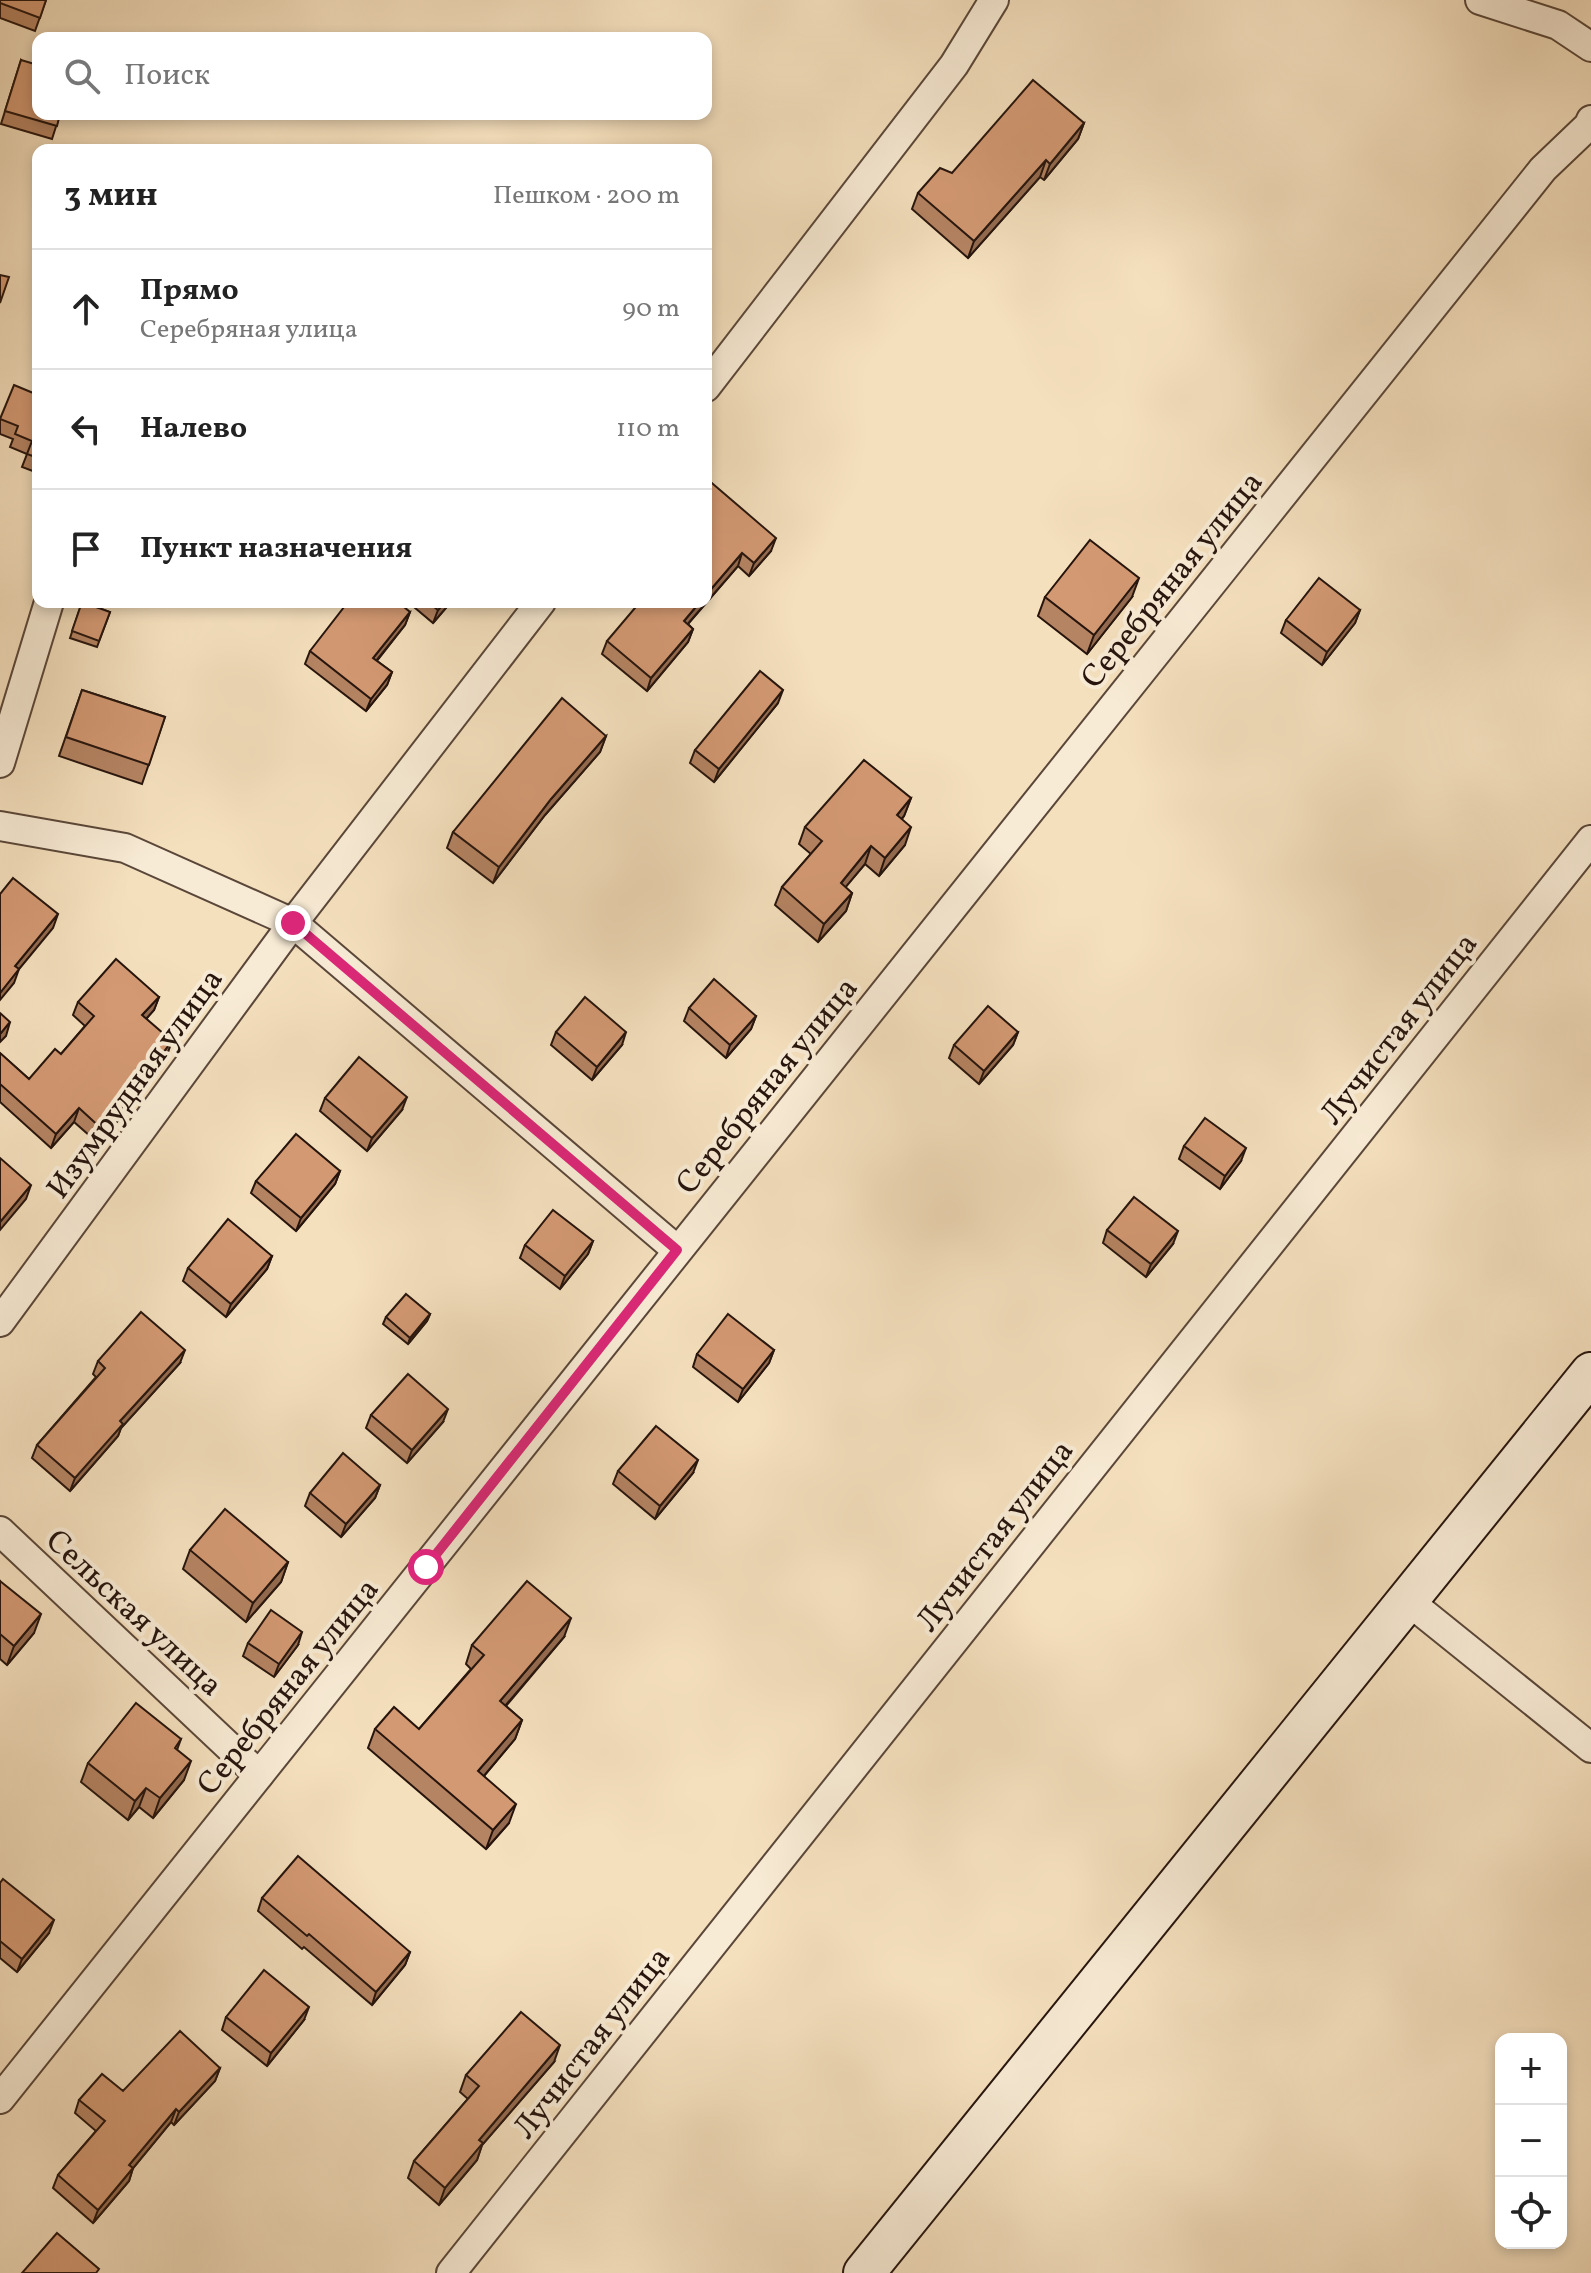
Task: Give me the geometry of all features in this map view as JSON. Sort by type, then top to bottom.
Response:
[{"type":"main road","points":[[864,2273],[1591,1373]]},
{"type":"street","points":[[712,379],[954,65],[994,0]]},
{"type":"street","points":[[1480,0],[1558,25],[1591,47]]},
{"type":"street","name":"Серебряная улица","points":[[0,2099],[1543,169],[1591,120]]},
{"type":"street","points":[[0,763],[47,608]]},
{"type":"street","name":"Изумрудная улица","points":[[0,1322],[293,923],[536,608]]},
{"type":"street","points":[[0,826],[125,848],[293,923],[677,1250]]},
{"type":"street","name":"Лучистая улица","points":[[451,2273],[1591,840]]},
{"type":"street","name":"Сельская улица","points":[[0,1531],[259,1775]]},
{"type":"street","points":[[1407,1600],[1591,1748]]},
{"type":"building","points":[[0,0],[46,0],[40,18],[0,3]]},
{"type":"building","points":[[21,60],[32,63],[32,119],[5,111]]},
{"type":"building","points":[[1033,80],[1084,123],[1050,164],[1046,160],[974,241],[918,193],[940,168],[952,173]]},
{"type":"building","points":[[36,120],[58,120],[57,126]]},
{"type":"building","points":[[0,275],[9,277],[0,303]]},
{"type":"building","points":[[14,385],[32,392],[32,441],[15,434],[18,426],[0,419]]},
{"type":"building","points":[[712,483],[776,538],[754,563],[742,553],[712,588]]},
{"type":"building","points":[[1090,540],[1139,578],[1094,635],[1045,597]]},
{"type":"building","points":[[1319,578],[1360,610],[1327,652],[1286,620]]},
{"type":"building","points":[[80,608],[99,608],[110,612],[99,641],[72,631]]},
{"type":"building","points":[[343,608],[405,608],[410,612],[373,658],[392,672],[371,699],[310,651]]},
{"type":"building","points":[[635,608],[695,608],[684,621],[693,629],[651,678],[607,641]]},
{"type":"building","points":[[760,671],[783,690],[719,769],[695,750]]},
{"type":"building","points":[[82,690],[165,717],[149,765],[66,737]]},
{"type":"building","points":[[562,698],[606,736],[551,799],[499,867],[453,832]]},
{"type":"building","points":[[864,760],[911,798],[897,815],[911,827],[885,858],[871,846],[841,883],[852,893],[824,924],[782,887],[822,841],[805,827]]},
{"type":"building","points":[[13,878],[58,914],[15,966],[19,969],[0,993],[0,894]]},
{"type":"building","points":[[116,959],[159,997],[142,1015],[172,1041],[132,1093],[134,1095],[103,1130],[79,1108],[56,1134],[0,1084],[0,1053],[29,1079],[55,1049],[61,1054],[94,1016],[78,1002]]},
{"type":"building","points":[[714,979],[756,1016],[730,1045],[689,1008]]},
{"type":"building","points":[[585,997],[626,1032],[597,1067],[556,1032]]},
{"type":"building","points":[[988,1006],[1018,1032],[984,1071],[954,1045]]},
{"type":"building","points":[[0,1013],[10,1022],[0,1034]]},
{"type":"building","points":[[359,1057],[407,1097],[372,1138],[325,1098]]},
{"type":"building","points":[[1205,1118],[1246,1148],[1225,1176],[1184,1146]]},
{"type":"building","points":[[296,1134],[340,1171],[301,1218],[256,1181]]},
{"type":"building","points":[[0,1158],[31,1185],[0,1222]]},
{"type":"building","points":[[1134,1197],[1178,1231],[1151,1264],[1107,1230]]},
{"type":"building","points":[[553,1210],[593,1241],[565,1276],[525,1245]]},
{"type":"building","points":[[228,1219],[272,1256],[231,1304],[188,1268]]},
{"type":"building","points":[[406,1294],[430,1314],[410,1338],[386,1317]]},
{"type":"building","points":[[141,1312],[185,1350],[120,1421],[123,1424],[75,1478],[37,1445],[105,1368],[98,1361]]},
{"type":"building","points":[[728,1314],[774,1350],[743,1389],[697,1354]]},
{"type":"building","points":[[408,1374],[448,1409],[412,1450],[371,1415]]},
{"type":"building","points":[[656,1426],[698,1460],[660,1506],[618,1471]]},
{"type":"building","points":[[343,1453],[380,1485],[346,1524],[310,1493]]},
{"type":"building","points":[[225,1509],[288,1562],[253,1603],[190,1550]]},
{"type":"building","points":[[0,1581],[41,1614],[14,1646],[0,1634]]},
{"type":"building","points":[[527,1581],[571,1618],[500,1701],[522,1720],[478,1771],[516,1804],[493,1830],[375,1729],[394,1707],[419,1729],[484,1655],[472,1645]]},
{"type":"building","points":[[271,1610],[302,1632],[279,1664],[248,1643]]},
{"type":"building","points":[[136,1703],[181,1739],[175,1748],[191,1761],[160,1798],[146,1788],[135,1801],[88,1763]]},
{"type":"building","points":[[298,1856],[410,1952],[376,1992],[262,1898]]},
{"type":"building","points":[[3,1879],[54,1920],[22,1959],[0,1941],[0,1883]]},
{"type":"building","points":[[264,1970],[309,2007],[271,2053],[226,2017]]},
{"type":"building","points":[[521,2012],[560,2045],[479,2140],[483,2143],[445,2188],[414,2161],[479,2086],[466,2075]]},
{"type":"building","points":[[180,2031],[220,2068],[179,2112],[176,2109],[129,2165],[133,2168],[98,2210],[58,2175],[105,2121],[79,2100],[102,2074],[123,2091]]},
{"type":"building","points":[[57,2233],[99,2269],[96,2273],[22,2273]]},
{"type":"route","points":[[293,923],[677,1250],[426,1567]]}]
